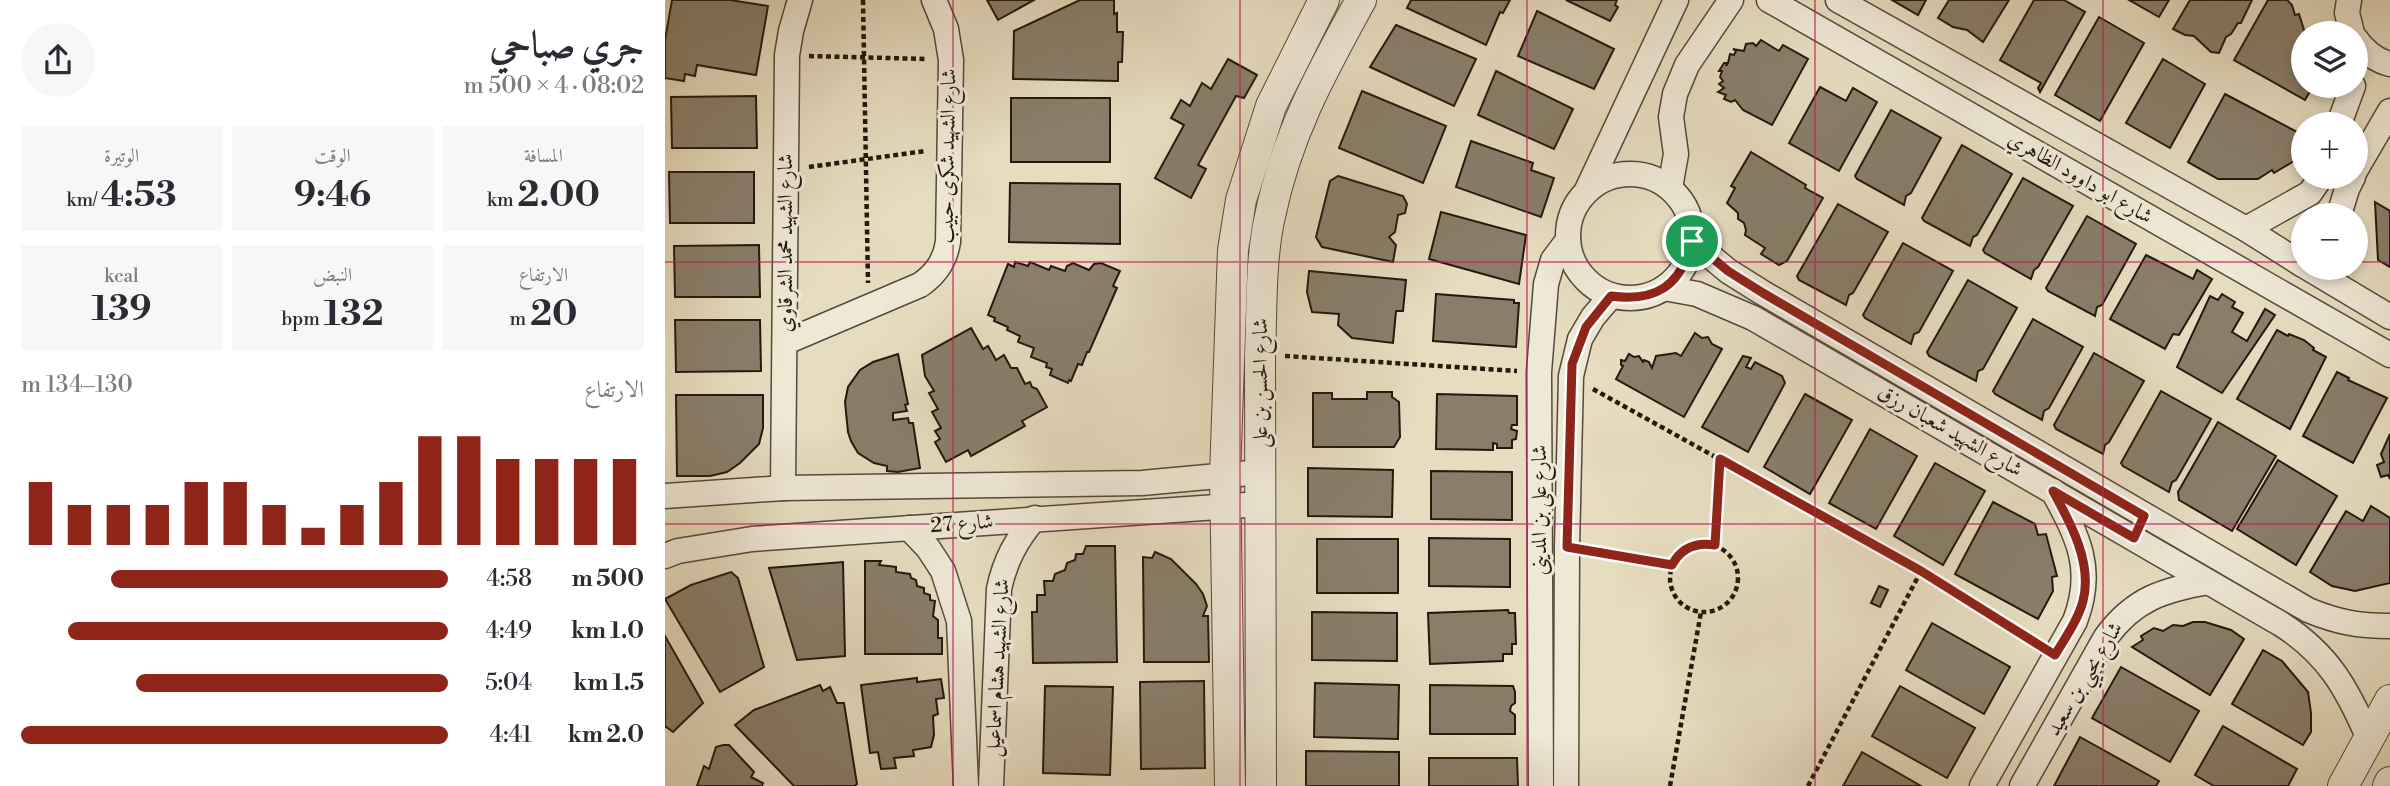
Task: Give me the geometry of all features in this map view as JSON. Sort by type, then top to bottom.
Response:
[{"type":"street","name":"شارع الشهيد محمد الشرقاوي","points":[[783,488],[787,55],[790,31],[800,0]]},
{"type":"street","name":"شارع الشهيد شكرى حبيب","points":[[786,342],[920,285],[942,263],[949,242],[951,60],[946,29],[934,0]]},
{"type":"street","name":"شارع الحسن بن على","points":[[1230,786],[1225,475],[1231,278],[1241,200],[1271,106],[1324,0]]},
{"type":"street","name":"شارع الحسن بن على","points":[[1261,786],[1261,355],[1262,285],[1269,219],[1286,153],[1310,93],[1360,0]]},
{"type":"street","points":[[1587,190],[1607,178],[1629,173],[1643,175],[1670,188],[1687,211],[1691,223],[1692,241],[1687,260],[1678,276],[1664,288],[1648,296],[1611,296],[1594,287],[1580,274],[1571,258],[1568,240],[1569,221],[1576,204],[1587,190],[1676,0]]},
{"type":"street","points":[[1670,188],[1676,154],[1671,117],[1675,94],[1687,65],[1731,0]]},
{"type":"street","name":"شارع ابو داوود الظاهري","points":[[1769,0],[2390,355]]},
{"type":"street","name":"شارع ابو داوود الظاهري","points":[[1838,0],[2246,229],[2291,257]]},
{"type":"street","points":[[2349,0],[2347,13],[2350,21]]},
{"type":"street","points":[[2368,51],[2380,61],[2390,64]]},
{"type":"street","points":[[2368,149],[2390,111]]},
{"type":"street","points":[[2246,229],[2313,189]]},
{"type":"street","name":"شارع على بن المدينى","points":[[1541,786],[1539,372],[1546,284],[1553,260],[1568,240]]},
{"type":"street","name":"شارع الشهيد شعبان رزق","points":[[1692,241],[1728,271],[2139,527],[2208,582],[2301,637],[2319,653],[2351,698],[2369,739]]},
{"type":"street","points":[[2344,280],[2390,317]]},
{"type":"street","name":"شارع الشهيد شعبان رزق","points":[[1664,288],[1697,294],[1753,318],[2053,491],[2139,527],[2308,610],[2338,622],[2390,626]]},
{"type":"street","name":"شارع على بن المدينى","points":[[1566,786],[1571,376],[1580,339],[1586,327],[1611,296]]},
{"type":"street","name":"شارع 27","points":[[665,496],[783,488],[1142,483],[1261,472]]},
{"type":"street","points":[[1141,511],[1142,483]]},
{"type":"street","name":"شارع يحيي بن سعيد","points":[[1982,786],[2075,621],[2084,599],[2085,575],[2080,550],[2071,524],[2053,491]]},
{"type":"street","name":"شارع 27","points":[[665,556],[752,539],[1261,504]]},
{"type":"street","name":"شارع الشهيد هشام اسماعيل","points":[[979,785],[999,589],[1011,551],[1035,518]]},
{"type":"street","name":"شارع الشهيد هشام اسماعيل","points":[[909,528],[928,548],[943,571],[958,621],[979,785]]},
{"type":"street","name":"شارع يحيي بن سعيد","points":[[2022,786],[2106,637],[2119,619],[2154,596],[2176,588],[2208,582]]},
{"type":"street","points":[[2343,786],[2390,699]]},
{"type":"path","points":[[863,0],[869,307]]},
{"type":"path","points":[[787,55],[951,60]]},
{"type":"path","points":[[787,170],[951,148]]},
{"type":"path","points":[[1261,355],[1539,372]]},
{"type":"path","points":[[1571,376],[1921,571],[2055,655]]},
{"type":"path","points":[[1715,545],[1720,459]]},
{"type":"path","points":[[1698,544],[1715,545],[1724,550],[1736,565],[1738,585],[1728,603],[1720,609],[1701,612],[1684,605],[1673,592],[1670,574],[1676,558],[1689,547],[1698,544]]},
{"type":"path","points":[[1567,547],[1672,565]]},
{"type":"path","points":[[1808,786],[1921,571]]},
{"type":"path","points":[[1670,786],[1701,612]]},
{"type":"building","points":[[672,0],[730,0],[768,6],[756,75],[697,65],[695,76],[685,74],[684,81],[665,78],[665,40]]},
{"type":"building","points":[[987,0],[1034,0],[998,20]]},
{"type":"building","points":[[1080,0],[1114,0],[1117,32],[1123,32],[1118,81],[1013,79],[1014,31]]},
{"type":"building","points":[[1411,0],[1510,0],[1503,13],[1500,12],[1486,45],[1407,8]]},
{"type":"building","points":[[1566,0],[1617,0],[1615,5],[1618,7],[1610,21]]},
{"type":"building","points":[[1892,0],[1926,0],[1918,15]]},
{"type":"building","points":[[1949,0],[2009,0],[1983,42],[1967,30],[1953,27],[1938,18]]},
{"type":"building","points":[[2034,0],[2064,0],[2085,12],[2040,92],[2038,88],[2041,83],[2000,60]]},
{"type":"building","points":[[2129,0],[2169,0],[2159,17]]},
{"type":"building","points":[[2190,0],[2252,0],[2241,23],[2226,37],[2219,53],[2211,52],[2194,36],[2173,29]]},
{"type":"building","points":[[2268,0],[2287,0],[2301,21],[2291,21],[2291,92],[2234,60]]},
{"type":"building","points":[[1537,11],[1614,49],[1594,89],[1518,56]]},
{"type":"building","points":[[2099,17],[2144,43],[2100,121],[2055,95]]},
{"type":"building","points":[[1396,25],[1476,59],[1454,106],[1370,67]]},
{"type":"building","points":[[1761,40],[1779,51],[1783,45],[1808,59],[1772,125],[1743,110],[1735,100],[1731,102],[1724,99],[1726,95],[1718,92],[1724,88],[1719,84],[1723,81],[1720,77],[1722,71],[1719,71],[1724,63],[1727,63],[1726,66],[1728,63],[1730,54],[1734,55],[1736,51],[1733,49],[1744,51],[1746,44],[1753,43],[1756,46]]},
{"type":"building","points":[[1228,59],[1257,75],[1244,98],[1236,96],[1198,165],[1206,169],[1191,198],[1155,178],[1184,125],[1171,118],[1181,100],[1190,106],[1202,83],[1211,89]]},
{"type":"building","points":[[2163,59],[2205,84],[2170,148],[2126,123]]},
{"type":"building","points":[[1496,71],[1573,109],[1554,149],[1478,115]]},
{"type":"building","points":[[1820,87],[1846,101],[1853,88],[1877,102],[1839,171],[1789,143]]},
{"type":"building","points":[[1362,91],[1446,126],[1423,183],[1339,148]]},
{"type":"building","points":[[2225,94],[2291,129],[2291,163],[2258,179],[2218,179],[2188,162]]},
{"type":"building","points":[[756,96],[757,148],[672,148],[671,97]]},
{"type":"building","points":[[1011,98],[1110,98],[1110,162],[1011,162]]},
{"type":"building","points":[[1891,110],[1941,138],[1911,193],[1906,196],[1904,205],[1855,176]]},
{"type":"building","points":[[1471,141],[1533,163],[1531,170],[1554,178],[1541,217],[1456,187]]},
{"type":"building","points":[[1962,145],[2012,174],[1970,246],[1922,218]]},
{"type":"building","points":[[1751,152],[1823,198],[1787,261],[1779,265],[1761,254],[1765,248],[1745,235],[1744,223],[1727,203],[1735,188],[1731,186]]},
{"type":"building","points":[[669,172],[754,172],[754,223],[670,223]]},
{"type":"building","points":[[1338,176],[1403,196],[1407,204],[1405,213],[1398,215],[1395,232],[1389,237],[1396,245],[1393,262],[1322,247],[1316,237],[1330,181]]},
{"type":"building","points":[[2023,178],[2073,206],[2031,279],[1983,250]]},
{"type":"building","points":[[1010,183],[1120,184],[1120,244],[1009,242]]},
{"type":"building","points":[[2375,202],[2390,211],[2390,267],[2378,260]]},
{"type":"building","points":[[1838,204],[1888,232],[1853,293],[1849,295],[1846,305],[1799,280],[1797,276]]},
{"type":"building","points":[[1441,212],[1526,235],[1519,284],[1429,259]]},
{"type":"building","points":[[2087,216],[2136,244],[2102,305],[2097,307],[2095,316],[2046,288]]},
{"type":"building","points":[[1903,243],[1953,271],[1919,332],[1914,334],[1911,344],[1863,315]]},
{"type":"building","points":[[759,245],[760,297],[675,297],[674,246]]},
{"type":"building","points":[[2146,255],[2193,279],[2197,270],[2212,279],[2179,335],[2173,334],[2165,349],[2110,319]]},
{"type":"building","points":[[1015,262],[1028,266],[1030,262],[1049,270],[1051,266],[1065,271],[1067,266],[1073,263],[1089,270],[1094,264],[1101,263],[1120,271],[1113,286],[1117,288],[1089,352],[1082,365],[1078,364],[1068,383],[1050,375],[1052,369],[1046,367],[1047,363],[1031,357],[1034,348],[1018,342],[1020,336],[1007,330],[1008,327],[988,315],[1008,264],[1014,267]]},
{"type":"building","points":[[1309,271],[1406,280],[1403,311],[1396,311],[1393,343],[1352,338],[1338,325],[1339,314],[1312,312],[1307,292]]},
{"type":"building","points":[[1968,280],[2017,308],[1983,369],[1978,371],[1976,381],[1929,356],[1927,352]]},
{"type":"building","points":[[1436,294],[1514,300],[1514,303],[1519,303],[1516,347],[1433,341]]},
{"type":"building","points":[[2222,294],[2235,302],[2232,307],[2243,313],[2232,332],[2247,341],[2265,309],[2275,315],[2222,393],[2177,367],[2210,296],[2218,300]]},
{"type":"building","points":[[2033,319],[2083,347],[2049,408],[2044,411],[2042,420],[1993,391]]},
{"type":"building","points":[[675,320],[760,320],[761,371],[676,372]]},
{"type":"building","points":[[971,328],[983,349],[988,346],[996,360],[1004,355],[1011,368],[1017,368],[1025,384],[1030,382],[1032,387],[1037,389],[1047,407],[1022,421],[1025,426],[971,456],[968,450],[946,462],[935,442],[940,439],[935,431],[941,428],[932,412],[938,409],[929,393],[934,391],[925,376],[922,355]]},
{"type":"building","points":[[2277,330],[2304,340],[2313,350],[2326,357],[2290,429],[2237,399]]},
{"type":"building","points":[[1695,333],[1702,338],[1708,337],[1712,344],[1722,349],[1684,417],[1616,379],[1623,366],[1621,360],[1625,361],[1629,354],[1639,356],[1643,362],[1649,362],[1652,368],[1656,356],[1676,353],[1681,356]]},
{"type":"building","points":[[2094,353],[2144,381],[2105,445],[2103,454],[2056,429],[2054,425]]},
{"type":"building","points":[[898,354],[908,404],[905,405],[907,411],[893,413],[893,420],[908,418],[909,423],[913,423],[920,468],[898,472],[887,471],[887,466],[874,463],[858,453],[848,432],[845,402],[848,387],[860,370],[873,362]]},
{"type":"building","points":[[1743,356],[1751,358],[1746,367],[1751,369],[1755,362],[1782,376],[1785,383],[1748,452],[1702,427]]},
{"type":"building","points":[[2337,372],[2387,398],[2353,463],[2303,436]]},
{"type":"building","points":[[2161,391],[2211,419],[2176,480],[2172,482],[2169,492],[2121,463]]},
{"type":"building","points":[[1367,392],[1392,392],[1392,397],[1399,402],[1400,437],[1394,447],[1313,447],[1313,393],[1332,393],[1332,399],[1367,399]]},
{"type":"building","points":[[1437,394],[1517,396],[1517,425],[1512,425],[1511,429],[1517,431],[1516,439],[1512,440],[1512,448],[1497,448],[1497,444],[1493,443],[1493,450],[1436,449]]},
{"type":"building","points":[[1805,394],[1852,420],[1810,494],[1764,467]]},
{"type":"building","points":[[676,395],[763,395],[763,428],[759,444],[727,472],[710,476],[677,476]]},
{"type":"building","points":[[2218,422],[2276,456],[2232,531],[2179,500],[2178,492]]},
{"type":"building","points":[[1870,429],[1917,456],[1876,529],[1829,503]]},
{"type":"building","points":[[2390,434],[2390,479],[2388,475],[2381,477],[2377,465],[2384,462],[2381,454]]},
{"type":"building","points":[[2278,460],[2337,496],[2296,565],[2237,529]]},
{"type":"building","points":[[1935,463],[1985,491],[1943,565],[1894,536]]},
{"type":"building","points":[[1308,468],[1393,470],[1392,517],[1308,516]]},
{"type":"building","points":[[1431,471],[1512,472],[1512,520],[1431,519]]},
{"type":"building","points":[[1993,502],[2035,524],[2038,535],[2046,534],[2057,576],[2052,577],[2053,591],[2038,619],[1955,574]]},
{"type":"building","points":[[2371,506],[2390,518],[2390,583],[2355,591],[2332,586],[2310,572],[2346,511],[2363,521]]},
{"type":"building","points":[[1429,538],[1510,539],[1510,587],[1429,586]]},
{"type":"building","points":[[1317,539],[1398,539],[1398,593],[1317,593]]},
{"type":"building","points":[[1086,546],[1115,546],[1117,662],[1033,663],[1032,612],[1037,612],[1037,595],[1045,595],[1044,581],[1053,581],[1055,574],[1065,570],[1067,563],[1075,560],[1076,554],[1083,554]]},
{"type":"building","points":[[1155,552],[1171,559],[1203,594],[1207,606],[1203,616],[1208,616],[1209,662],[1144,662],[1143,557],[1152,558]]},
{"type":"building","points":[[865,561],[881,561],[879,565],[896,567],[896,572],[910,574],[911,578],[916,580],[917,586],[924,588],[924,593],[930,595],[930,600],[935,601],[933,616],[938,620],[938,638],[942,638],[942,654],[865,654]]},
{"type":"building","points":[[843,562],[845,656],[797,660],[769,568]]},
{"type":"building","points":[[731,572],[738,578],[764,667],[720,692],[665,599],[691,585]]},
{"type":"building","points":[[1879,586],[1888,590],[1880,607],[1871,603]]},
{"type":"building","points":[[1508,610],[1509,613],[1515,613],[1516,644],[1512,644],[1512,654],[1503,654],[1503,661],[1430,664],[1428,613]]},
{"type":"building","points":[[1312,612],[1397,613],[1397,661],[1312,660]]},
{"type":"building","points":[[2193,622],[2205,622],[2231,630],[2244,639],[2210,695],[2132,647],[2143,640],[2141,636],[2154,628],[2163,631],[2173,625],[2183,626]]},
{"type":"building","points":[[1932,623],[2010,667],[1984,714],[1906,670]]},
{"type":"building","points":[[665,636],[703,703],[673,732],[665,726]]},
{"type":"building","points":[[2263,650],[2282,661],[2308,692],[2311,732],[2303,745],[2232,704]]},
{"type":"building","points":[[2121,667],[2199,711],[2170,762],[2092,718]]},
{"type":"building","points":[[917,678],[917,682],[941,679],[944,698],[936,699],[938,714],[933,716],[934,735],[931,747],[913,750],[914,756],[894,758],[896,768],[881,769],[878,752],[870,753],[861,685]]},
{"type":"building","points":[[1204,681],[1205,768],[1141,769],[1140,682]]},
{"type":"building","points":[[1315,683],[1399,685],[1398,739],[1314,737]]},
{"type":"building","points":[[820,685],[823,691],[830,687],[837,703],[844,703],[857,784],[854,786],[794,786],[735,725],[754,710]]},
{"type":"building","points":[[1430,685],[1513,686],[1515,703],[1510,711],[1515,715],[1515,734],[1430,734]]},
{"type":"building","points":[[1045,686],[1113,687],[1110,775],[1043,773]]},
{"type":"building","points":[[1900,686],[1975,728],[1947,778],[1872,736]]},
{"type":"building","points":[[2223,726],[2297,769],[2288,786],[2214,786],[2195,775]]},
{"type":"building","points":[[2080,737],[2159,781],[2156,786],[2054,786]]},
{"type":"building","points":[[729,745],[754,772],[751,777],[763,783],[762,786],[697,786],[704,766],[709,769],[716,747]]},
{"type":"building","points":[[1306,751],[1399,752],[1399,786],[1306,786]]},
{"type":"building","points":[[1862,752],[1921,786],[1843,786]]},
{"type":"building","points":[[1429,758],[1517,758],[1518,786],[1429,786]]},
{"type":"route","points":[[1692,241],[1728,271],[1763,293],[2144,516],[2134,538],[2053,491],[2071,524],[2085,575],[2084,599],[2075,621],[2055,655],[1921,571],[1720,459],[1715,545],[1698,544],[1689,547],[1672,565],[1567,547],[1571,376],[1580,339],[1593,317],[1611,296],[1648,296],[1664,288],[1678,276],[1687,260],[1692,241]]}]
